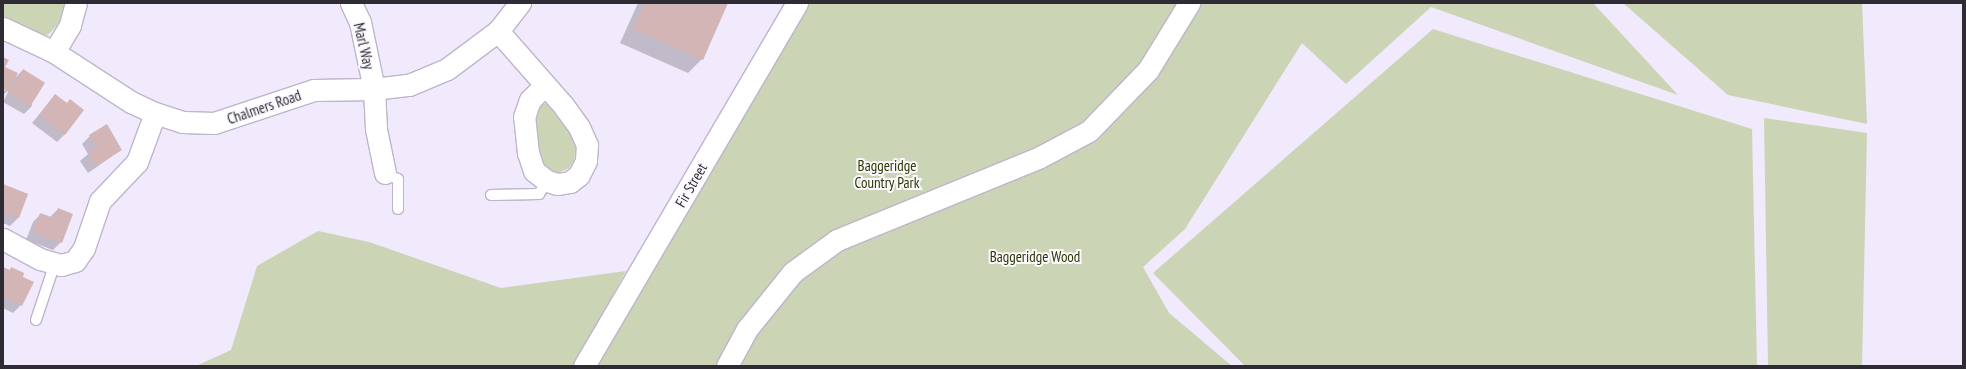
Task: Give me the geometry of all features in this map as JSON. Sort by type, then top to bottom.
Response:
[{"type":"street","points":[[54,52],[70,25],[76,3]]},
{"type":"street","name":"Marl Way","points":[[351,3],[360,22],[374,89],[376,129],[384,173]]},
{"type":"street","name":"Chalmers Road","points":[[3,28],[54,52],[131,102],[155,113],[183,122],[214,123],[314,90],[374,89],[409,85],[448,70],[498,31],[520,3]]},
{"type":"street","name":"Fir Street","points":[[584,366],[797,3]]},
{"type":"street","points":[[727,366],[747,329],[793,272],[837,240],[1040,158],[1089,131],[1148,70],[1189,3]]},
{"type":"street","points":[[498,31],[545,85],[579,127],[586,145],[586,161],[579,175],[570,182],[557,184],[547,182],[534,171],[528,153],[524,117],[530,100],[545,85]]},
{"type":"street","points":[[3,239],[40,259],[61,265],[75,261],[84,248],[100,201],[137,162],[155,113]]},
{"type":"lane","points":[[384,173],[398,179],[398,209]]},
{"type":"lane","points":[[491,195],[539,194],[547,182]]},
{"type":"lane","points":[[36,320],[55,263]]},
{"type":"green space","points":[[3,3],[64,3],[64,8],[60,22],[48,35],[36,34],[3,17]]},
{"type":"green space","name":"Baggeridge Wood","points":[[787,3],[1593,3],[1678,95],[1431,7],[1346,84],[1302,43],[1185,229],[1143,267],[1169,313],[1232,366],[585,366]]},
{"type":"green space","points":[[1623,3],[1862,3],[1867,124],[1728,95]]},
{"type":"green space","points":[[1433,29],[1752,129],[1757,366],[1245,366],[1153,273]]},
{"type":"green space","points":[[538,103],[548,104],[570,126],[576,145],[574,161],[569,168],[558,173],[547,172],[536,155],[534,107]]},
{"type":"green space","points":[[1764,118],[1867,133],[1862,366],[1768,366]]},
{"type":"green space","points":[[318,231],[369,242],[501,288],[626,271],[574,366],[196,366],[231,350],[257,266]]},
{"type":"building","points":[[644,3],[728,3],[703,60],[633,29]]},
{"type":"building","points":[[3,57],[9,60],[5,67],[18,73],[9,91],[3,88]]},
{"type":"building","points":[[23,69],[45,83],[30,107],[8,93]]},
{"type":"building","points":[[55,94],[67,103],[70,99],[84,110],[65,135],[39,115]]},
{"type":"building","points":[[107,124],[122,150],[96,166],[88,153],[97,147],[89,135]]},
{"type":"building","points":[[3,184],[28,194],[19,218],[3,212]]},
{"type":"building","points":[[58,208],[73,214],[62,243],[33,232],[40,213],[54,218]]},
{"type":"building","points":[[3,267],[10,270],[11,267],[24,273],[23,277],[34,282],[22,306],[3,296]]},
{"type":"park label","name":"Baggeridge Country Park","points":[[887,174]]}]
